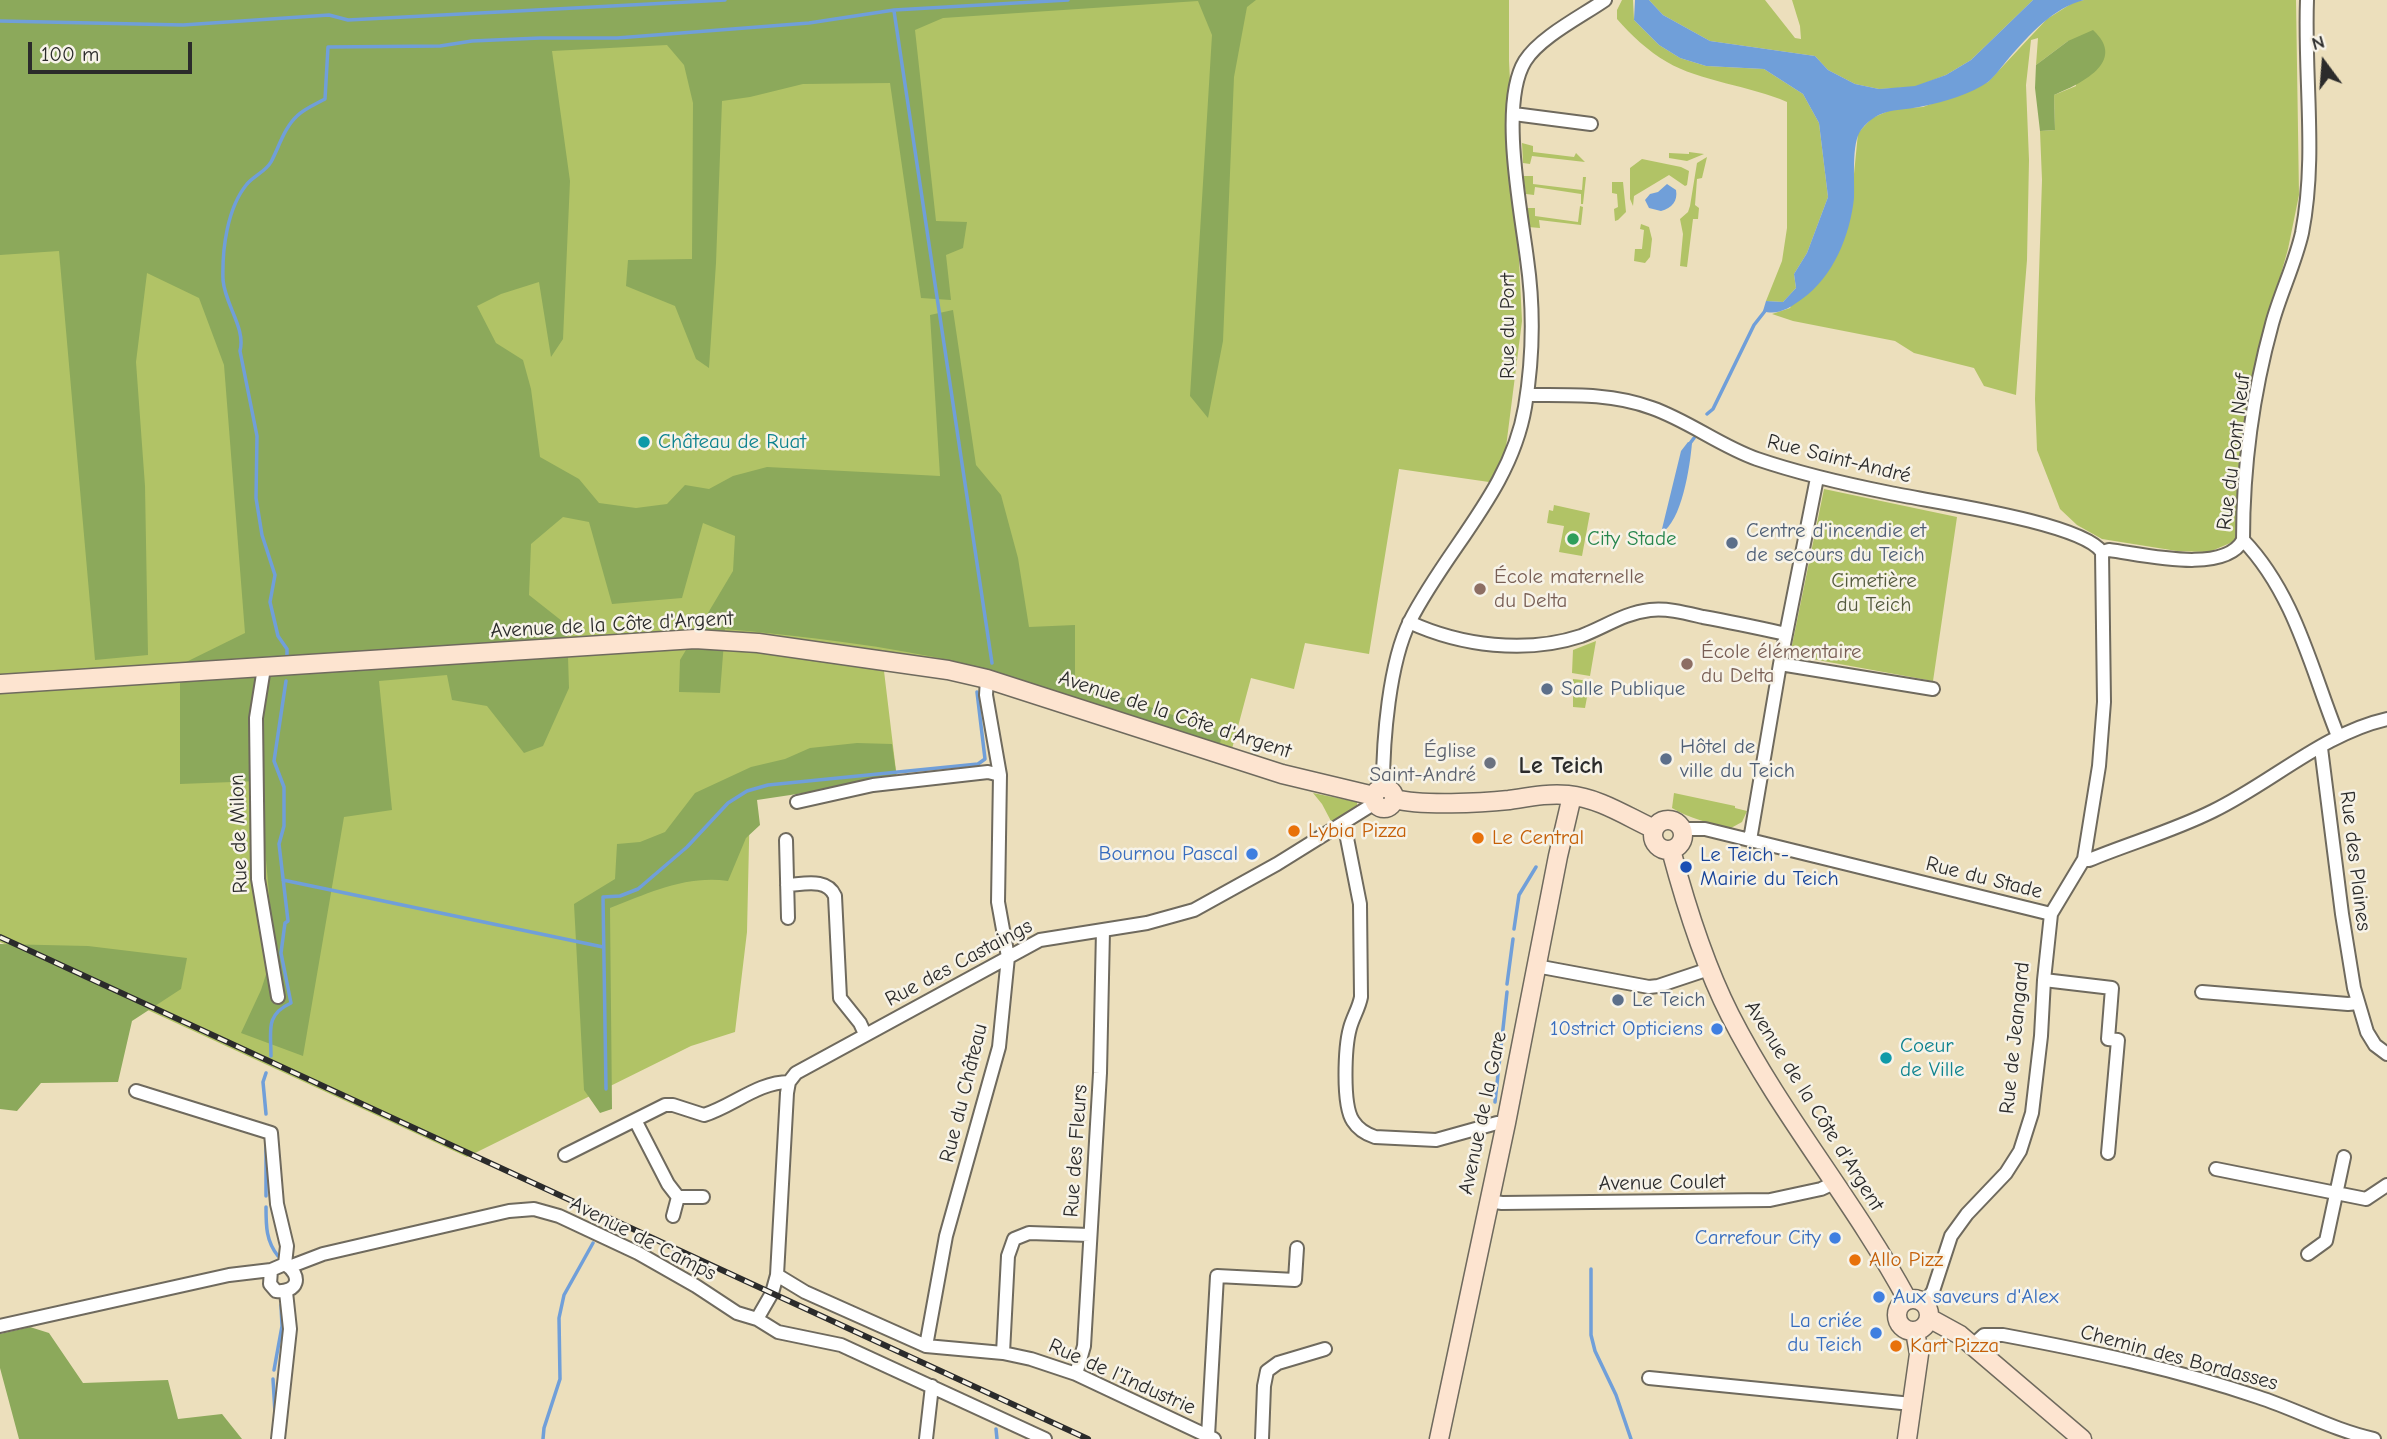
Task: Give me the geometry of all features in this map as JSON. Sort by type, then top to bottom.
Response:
[{"type":"main road","name":"Avenue de la Côte d'Argent","points":[[0,684],[714,639],[948,670],[987,679],[1273,771],[1382,796],[1414,802],[1473,802],[1544,795],[1572,796],[1602,804],[1654,829]]},
{"type":"main road","name":"Avenue de la Gare","points":[[1439,1439],[1572,796]]},
{"type":"main road","points":[[1666,820],[1675,822],[1682,829],[1682,842],[1671,850],[1662,849],[1654,843],[1654,829],[1666,820]]},
{"type":"main road","name":"Avenue de la Côte d'Argent","points":[[1671,850],[1709,968],[1741,1036],[1907,1300]]},
{"type":"main road","points":[[1927,1311],[1924,1327],[1916,1331],[1901,1326],[1896,1317],[1899,1307],[1907,1300],[1916,1299],[2081,1439]]},
{"type":"main road","points":[[1907,1439],[1919,1354],[1916,1331]]},
{"type":"street","name":"Rue du Port","points":[[1382,796],[1391,690],[1409,622],[1496,487],[1518,436],[1527,395],[1532,340],[1528,260],[1518,203],[1514,154],[1515,91],[1525,61],[1538,47],[1605,0]]},
{"type":"street","name":"Rue du Pont Neuf","points":[[2102,552],[2109,550],[2204,560],[2230,554],[2240,547],[2244,540],[2249,452],[2261,378],[2272,324],[2301,234],[2309,170],[2305,37],[2307,0]]},
{"type":"street","points":[[1514,114],[1591,124]]},
{"type":"street","name":"Rue Saint-André","points":[[1527,395],[1580,395],[1644,405],[1666,413],[1723,445],[1816,478],[2036,522],[2085,538],[2097,545],[2102,552]]},
{"type":"street","points":[[1750,840],[1816,478]]},
{"type":"street","points":[[2244,540],[2258,555],[2293,617],[2309,651],[2338,736]]},
{"type":"street","points":[[2102,552],[2104,702],[2099,766],[2084,859],[2089,860],[2214,811],[2338,736],[2366,724],[2387,719]]},
{"type":"street","points":[[1409,622],[1434,632],[1496,645],[1523,645],[1573,638],[1627,614],[1661,609],[1786,634]]},
{"type":"street","points":[[1780,664],[1933,689]]},
{"type":"street","name":"Rue de Milon","points":[[264,668],[256,718],[258,878],[278,997]]},
{"type":"street","name":"Rue du Château","points":[[926,1346],[946,1236],[999,1047],[1008,957],[998,901],[1000,775],[986,695],[987,679]]},
{"type":"street","name":"Rue des Plaines","points":[[2321,748],[2354,988],[2368,1032],[2375,1045],[2387,1054]]},
{"type":"street","points":[[797,802],[873,785],[988,772],[1000,775]]},
{"type":"street","name":"Rue des Castaings","points":[[789,1082],[803,1068],[1048,938],[1147,923],[1194,910],[1277,864],[1382,796]]},
{"type":"street","points":[[1344,823],[1361,921],[1360,997],[1349,1030],[1346,1062],[1347,1101],[1353,1121],[1367,1134],[1375,1137],[1436,1140],[1497,1123],[1506,1123]]},
{"type":"street","name":"Rue du Stade","points":[[1682,829],[1706,829],[2051,914],[2084,859]]},
{"type":"street","points":[[786,840],[788,918]]},
{"type":"street","points":[[787,885],[822,884],[833,890],[840,998],[860,1023],[865,1034]]},
{"type":"street","name":"Rue de Jeangard","points":[[1927,1311],[1951,1236],[1966,1214],[2006,1173],[2020,1151],[2035,1097],[2051,914]]},
{"type":"street","name":"Rue des Fleurs","points":[[1076,1374],[1084,1346],[1100,1073],[1103,930]]},
{"type":"street","points":[[1536,966],[1649,987],[1709,968]]},
{"type":"street","points":[[2044,980],[2112,988],[2108,1039],[2118,1041],[2108,1153]]},
{"type":"street","points":[[2202,992],[2358,1003]]},
{"type":"street","points":[[565,1155],[665,1105],[704,1115],[762,1087],[789,1082],[777,1275],[772,1293],[757,1319]]},
{"type":"street","points":[[136,1091],[271,1133],[277,1204],[287,1246],[287,1266]]},
{"type":"street","points":[[635,1120],[668,1184],[678,1197]]},
{"type":"street","points":[[2308,1254],[2326,1241],[2344,1157]]},
{"type":"street","points":[[2216,1168],[2366,1199],[2387,1185]]},
{"type":"street","name":"Avenue Coulet","points":[[1488,1201],[1517,1203],[1770,1200],[1821,1189],[1834,1183]]},
{"type":"street","points":[[678,1197],[703,1197]]},
{"type":"street","points":[[673,1216],[678,1197]]},
{"type":"street","name":"Avenue de Camps","points":[[287,1266],[323,1254],[509,1211],[534,1209],[559,1216],[638,1253],[737,1313],[757,1319],[778,1332],[841,1345],[1045,1439]]},
{"type":"street","points":[[1003,1353],[1008,1256],[1014,1240],[1029,1233],[1090,1235]]},
{"type":"street","points":[[1211,1437],[1217,1276],[1295,1280],[1297,1248]]},
{"type":"street","points":[[271,1270],[270,1284],[276,1292],[286,1292],[293,1288],[296,1281],[323,1254]]},
{"type":"street","points":[[0,1326],[229,1275],[287,1266],[294,1271],[296,1281]]},
{"type":"street","name":"Rue de l'Industrie","points":[[777,1275],[805,1292],[926,1346],[1003,1353],[1031,1359],[1076,1374],[1211,1437]]},
{"type":"street","points":[[278,1439],[290,1329],[286,1292]]},
{"type":"street","name":"Chemin des Bordasses","points":[[1973,1345],[1984,1335],[2003,1335],[2160,1368],[2260,1397],[2344,1432],[2374,1439]]},
{"type":"street","points":[[1262,1439],[1267,1371],[1278,1363],[1325,1349]]},
{"type":"street","points":[[1649,1378],[1912,1404]]},
{"type":"street","points":[[926,1439],[932,1386]]},
{"type":"green space","points":[[0,0],[1509,0],[1509,61],[1522,321],[1505,455],[1489,482],[1399,469],[1369,654],[1305,643],[1294,689],[1251,678],[1229,760],[980,684],[884,671],[897,779],[750,798],[747,932],[735,1032],[691,1046],[467,1157],[0,942]]},
{"type":"green space","points":[[0,0],[1256,0],[1247,7],[1234,77],[1223,341],[1208,418],[1190,396],[1212,35],[1198,1],[943,18],[915,30],[936,221],[967,222],[963,248],[946,255],[951,300],[921,298],[890,83],[803,84],[722,101],[709,368],[696,359],[675,306],[626,286],[628,260],[692,259],[693,103],[684,65],[667,45],[552,51],[570,181],[563,339],[551,357],[539,282],[501,294],[477,306],[496,343],[523,360],[531,389],[540,457],[579,479],[599,503],[636,508],[667,504],[685,485],[709,489],[733,476],[767,467],[940,476],[930,315],[953,310],[976,465],[1001,495],[1018,558],[1029,627],[1075,625],[1075,681],[1222,732],[1218,757],[980,684],[966,664],[816,638],[725,629],[720,693],[679,692],[680,660],[733,571],[735,536],[703,523],[682,598],[612,604],[589,522],[563,517],[531,544],[529,595],[567,625],[569,688],[543,746],[524,753],[487,706],[452,700],[447,675],[379,681],[392,810],[344,817],[303,1056],[241,1033],[261,990],[274,950],[259,781],[180,784],[180,665],[245,633],[224,365],[199,298],[147,273],[136,362],[145,486],[148,655],[95,660],[59,251],[0,255]]},
{"type":"green space","points":[[1622,0],[1633,0],[1634,20],[1659,45],[1680,58],[1706,66],[1764,69],[1803,94],[1819,123],[1828,197],[1807,253],[1794,274],[1796,288],[1783,302],[1766,301],[1782,261],[1787,228],[1787,102],[1694,74],[1667,62],[1640,42],[1617,19],[1617,10]]},
{"type":"green space","points":[[1649,0],[1765,0],[1795,38],[1801,39],[1792,0],[2033,0],[1971,60],[1946,75],[1915,87],[1879,89],[1855,84],[1828,70],[1815,56],[1710,41],[1663,15]]},
{"type":"green space","points":[[2296,0],[2299,195],[2288,249],[2254,370],[2241,440],[2235,541],[2209,552],[2177,551],[2102,539],[2077,525],[2060,509],[2037,450],[2035,399],[2042,180],[2040,131],[2055,130],[2054,95],[2076,86],[2068,41],[2036,65],[2038,38],[2031,40],[2026,85],[2029,160],[2027,260],[2016,395],[1984,386],[1974,368],[1914,353],[1895,341],[1793,321],[1772,314],[1790,308],[1854,197],[1858,133],[1872,118],[1893,109],[1923,107],[1988,82],[2047,19],[2074,2]]},
{"type":"green space","points":[[2093,30],[2102,42],[2105,52],[2103,62],[2087,78],[2054,95],[2055,130],[2040,131],[2035,88],[2036,65],[2068,41]]},
{"type":"green space","points":[[1522,143],[1533,146],[1533,152],[1574,157],[1576,153],[1585,162],[1532,156],[1530,164],[1523,163]]},
{"type":"green space","points":[[1669,153],[1704,154],[1687,161],[1669,158]]},
{"type":"green space","points":[[1707,157],[1702,178],[1697,179],[1695,205],[1699,208],[1698,219],[1693,219],[1687,267],[1680,266],[1683,234],[1680,219],[1690,206],[1697,163]]},
{"type":"green space","points":[[1642,159],[1689,171],[1687,185],[1669,175],[1634,196],[1633,206],[1630,199],[1630,168]]},
{"type":"green space","points":[[1523,176],[1533,176],[1533,184],[1582,190],[1583,177],[1586,177],[1583,204],[1581,194],[1535,187],[1534,195],[1526,194]]},
{"type":"green space","points":[[1612,182],[1623,182],[1626,212],[1615,221],[1617,194],[1612,193]]},
{"type":"green space","points":[[1580,206],[1583,207],[1581,225],[1539,220],[1540,228],[1528,227],[1525,208],[1535,208],[1535,216],[1578,222]]},
{"type":"green space","points":[[1641,224],[1649,227],[1652,239],[1650,257],[1645,263],[1634,261],[1635,249],[1642,249],[1644,230],[1640,229]]},
{"type":"green space","name":"Cimetière du Teich","points":[[1824,489],[1957,517],[1933,681],[1790,655]]},
{"type":"green space","name":"City Stade","points":[[1554,505],[1590,513],[1582,556],[1559,552],[1564,526],[1547,523],[1549,510],[1553,511]]},
{"type":"green space","points":[[1596,641],[1590,676],[1572,673],[1573,650]]},
{"type":"green space","points":[[1573,679],[1590,681],[1585,708],[1573,707]]},
{"type":"green space","points":[[857,743],[892,744],[897,779],[757,800],[760,825],[746,838],[728,881],[682,883],[610,908],[612,1109],[600,1113],[584,1090],[574,904],[615,879],[617,844],[640,842],[665,832],[695,793],[751,767],[785,759],[810,748]]},
{"type":"green space","points":[[1313,793],[1357,802],[1357,806],[1332,823]]},
{"type":"green space","points":[[1674,793],[1747,811],[1742,822],[1731,828],[1693,818],[1672,808]]},
{"type":"green space","points":[[0,944],[88,946],[187,958],[181,989],[132,1021],[118,1082],[41,1083],[17,1111],[0,1109]]},
{"type":"green space","points":[[30,1327],[49,1333],[83,1383],[168,1380],[178,1419],[222,1414],[242,1439],[19,1439],[0,1368],[0,1334]]},
{"type":"water","points":[[1635,0],[1649,0],[1663,15],[1710,41],[1815,56],[1828,70],[1855,84],[1879,89],[1915,86],[1946,75],[1971,60],[2033,0],[2084,0],[2062,9],[2043,23],[1991,79],[1981,86],[1940,102],[1882,113],[1868,122],[1861,130],[1856,144],[1852,212],[1838,254],[1813,290],[1783,310],[1768,312],[1763,311],[1766,301],[1783,302],[1796,288],[1794,274],[1807,253],[1828,197],[1819,123],[1803,94],[1764,69],[1706,66],[1680,58],[1659,45],[1634,20]]},
{"type":"water","points":[[1667,184],[1676,190],[1673,204],[1661,211],[1649,208],[1645,200]]},
{"type":"water","points":[[1688,442],[1692,443],[1680,506],[1668,527],[1661,533],[1681,451]]},
{"type":"waterway","points":[[0,21],[183,25],[329,15],[348,20],[725,0]]},
{"type":"waterway","points":[[287,656],[287,649],[278,636],[270,602],[275,575],[262,535],[256,498],[257,436],[240,351],[240,334],[223,280],[224,256],[230,217],[240,194],[250,181],[269,165],[292,121],[303,111],[325,99],[328,47],[440,46],[472,41],[617,38],[809,23],[894,10],[1068,0]]},
{"type":"waterway","points":[[894,11],[992,663]]},
{"type":"waterway","points":[[1707,414],[1713,409],[1754,325],[1765,311]]},
{"type":"waterway","points":[[1688,446],[1694,438]]},
{"type":"waterway","points":[[271,1056],[270,1031],[273,1018],[291,1003],[281,953],[285,923],[288,921],[279,844],[284,826],[284,787],[274,761],[286,681]]},
{"type":"waterway","points":[[606,1089],[603,897],[620,896],[638,889],[687,847],[728,803],[747,791],[768,785],[978,764],[985,759],[977,692]]},
{"type":"waterway","points":[[1514,929],[1519,895],[1536,867]]},
{"type":"waterway","points":[[283,880],[603,947]]},
{"type":"waterway","points":[[1507,984],[1513,939]]},
{"type":"waterway","points":[[1495,1102],[1507,992]]},
{"type":"waterway","points":[[266,1073],[263,1082],[266,1114]]},
{"type":"waterway","points":[[266,1139],[266,1196]]},
{"type":"waterway","points":[[266,1207],[269,1239],[278,1256]]},
{"type":"waterway","points":[[543,1439],[560,1379],[559,1318],[564,1295],[593,1243]]},
{"type":"waterway","points":[[1591,1269],[1591,1335],[1631,1439]]},
{"type":"waterway","points":[[274,1370],[282,1326],[281,1305]]},
{"type":"waterway","points":[[273,1379],[275,1413]]},
{"type":"waterway","points":[[996,1429],[997,1439]]},
{"type":"railway","points":[[0,937],[1088,1439]]},
{"type":"place","name":"Château de Ruat","points":[[644,442]]},
{"type":"place","name":"City Stade","points":[[1573,539]]},
{"type":"place","name":"Centre d'incendie et de secours du Teich","points":[[1732,543]]},
{"type":"place","name":"École maternelle du Delta","points":[[1480,589]]},
{"type":"place","name":"École élémentaire du Delta","points":[[1687,664]]},
{"type":"place","name":"Salle Publique","points":[[1547,689]]},
{"type":"place","name":"Hôtel de ville du Teich","points":[[1666,759]]},
{"type":"place","name":"Église Saint-André","points":[[1490,763]]},
{"type":"place","name":"Lybia Pizza","points":[[1294,831]]},
{"type":"place","name":"Le Central","points":[[1478,838]]},
{"type":"place","name":"Bournou Pascal","points":[[1252,854]]},
{"type":"place","name":"Le Teich - Mairie du Teich","points":[[1686,867]]},
{"type":"place","name":"Le Teich","points":[[1618,1000]]},
{"type":"place","name":"10strict Opticiens","points":[[1717,1029]]},
{"type":"place","name":"Coeur de Ville","points":[[1886,1058]]},
{"type":"place","name":"Carrefour City","points":[[1835,1238]]},
{"type":"place","name":"Allo Pizz","points":[[1855,1260]]},
{"type":"place","name":"Aux saveurs d'Alex","points":[[1879,1297]]},
{"type":"place","name":"La criée du Teich","points":[[1876,1333]]},
{"type":"place","name":"Kart Pizza","points":[[1896,1346]]},
{"type":"district","name":"Le Teich","points":[[1561,766]]}]
